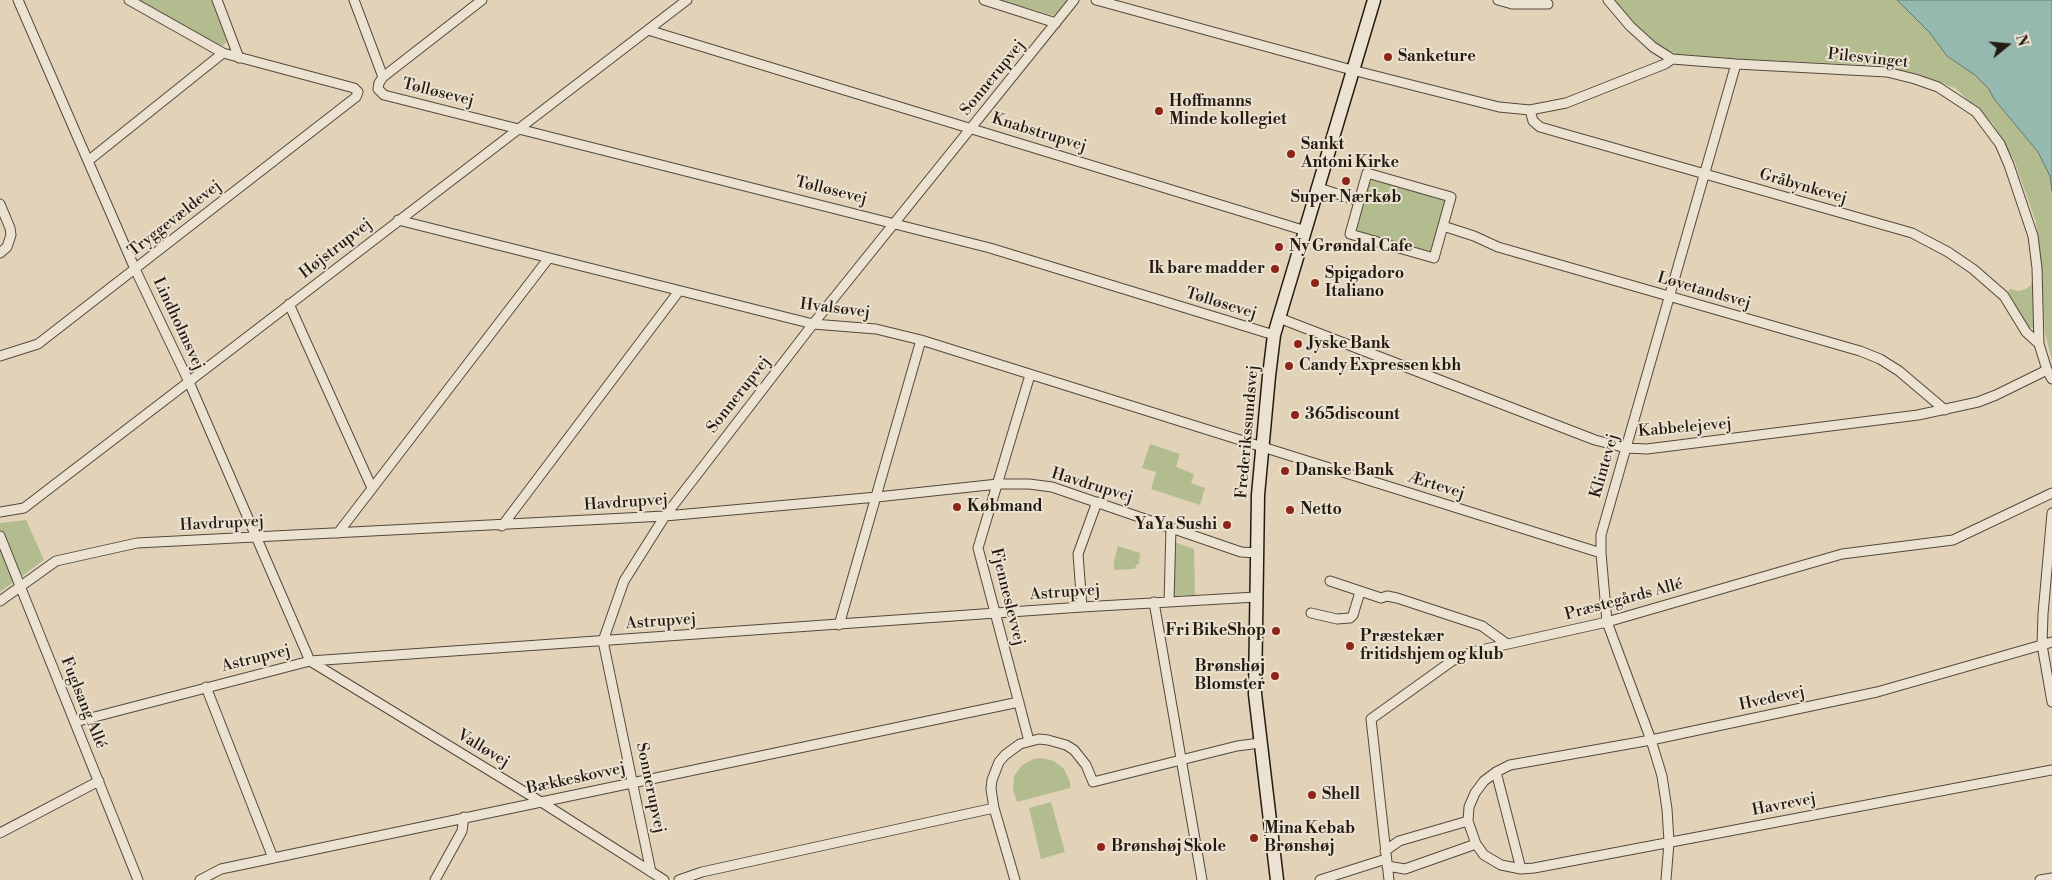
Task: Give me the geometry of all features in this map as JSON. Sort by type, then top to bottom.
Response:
[{"type":"main road","name":"Frederikssundsvej","points":[[1277,880],[1255,694],[1258,495],[1274,335],[1374,0]]},
{"type":"street","name":"Lindholmsvej","points":[[18,0],[135,269],[189,382],[310,661]]},
{"type":"street","points":[[129,0],[223,53],[239,58]]},
{"type":"street","points":[[217,0],[239,58]]},
{"type":"street","points":[[354,0],[383,77],[478,1]]},
{"type":"street","name":"Højstrupvej","points":[[0,512],[24,508],[686,0]]},
{"type":"street","points":[[984,0],[1056,23]]},
{"type":"street","name":"Sonnerupvej","points":[[651,872],[603,641],[624,581],[665,516],[813,324],[1074,0]]},
{"type":"street","points":[[1096,0],[1352,70],[1500,107],[1530,110],[1566,103],[1665,64],[1672,59]]},
{"type":"street","points":[[1498,0],[1512,4],[1548,4]]},
{"type":"street","name":"Pilesvinget","points":[[1608,0],[1630,26],[1653,48],[1672,59],[1887,72],[1938,87],[1976,112],[2000,144],[2033,236],[2037,268],[2040,344],[2047,370],[2052,379]]},
{"type":"street","name":"Knabstrupvej","points":[[648,30],[1306,231]]},
{"type":"street","points":[[88,162],[223,53]]},
{"type":"street","name":"Tryggevældevej","points":[[0,356],[38,344],[356,97],[358,92],[354,88],[239,58]]},
{"type":"street","name":"Klintevej","points":[[1666,880],[1669,842],[1663,783],[1651,740],[1606,622],[1601,535],[1736,64]]},
{"type":"street","name":"Tølløsevej","points":[[383,77],[378,83],[378,89],[384,94],[990,248],[1274,335]]},
{"type":"street","name":"Gråbynkevej","points":[[1530,110],[1533,121],[1540,127],[1912,233],[1948,252],[1973,269],[2004,296],[2026,332],[2040,344]]},
{"type":"street","points":[[1367,173],[1451,197],[1442,226],[1434,258],[1350,234],[1367,173]]},
{"type":"street","points":[[1319,188],[1359,201]]},
{"type":"street","points":[[0,204],[11,235],[7,247],[0,253]]},
{"type":"street","name":"Hvalsøvej","points":[[398,220],[813,324],[876,329],[921,340],[1262,447]]},
{"type":"street","name":"Løvetandsvej","points":[[1442,226],[1474,236],[1498,247],[1866,354],[1900,370],[1945,410]]},
{"type":"street","points":[[338,533],[548,259]]},
{"type":"street","points":[[502,526],[679,291]]},
{"type":"street","points":[[289,304],[372,488]]},
{"type":"street","name":"Kabbelejevej","points":[[1279,318],[1595,440],[1626,448],[1669,448],[1945,410],[1996,395],[2047,370]]},
{"type":"street","points":[[839,625],[921,340]]},
{"type":"street","name":"Fjenneslevvej","points":[[1029,741],[978,548],[1030,375]]},
{"type":"street","name":"Ærtevej","points":[[1262,447],[1601,553]]},
{"type":"street","name":"Havdrupvej","points":[[0,601],[56,561],[137,543],[502,526],[665,516],[998,484],[1028,484],[1052,487],[1241,552],[1257,553]]},
{"type":"street","name":"Præstegårds Allé","points":[[1389,880],[1371,718],[1452,661],[1472,652],[1606,622],[1842,554],[1953,540],[2052,494]]},
{"type":"street","points":[[1082,607],[1078,554],[1097,502]]},
{"type":"street","points":[[2052,513],[2042,645],[2052,702]]},
{"type":"street","points":[[1169,602],[1171,528]]},
{"type":"street","name":"Fuglsang Allé","points":[[0,536],[138,880]]},
{"type":"street","points":[[1330,581],[1381,598],[1387,596],[1397,598],[1482,626],[1507,644]]},
{"type":"street","points":[[1311,612],[1337,619],[1350,618],[1353,615],[1360,592]]},
{"type":"street","name":"Astrupvej","points":[[75,722],[310,661],[1154,602],[1256,597]]},
{"type":"street","points":[[1154,602],[1202,880]]},
{"type":"street","name":"Hvedevej","points":[[1496,772],[1510,765],[1523,762],[1651,740],[1877,692],[2052,642]]},
{"type":"street","name":"Valløvej","points":[[310,661],[541,802],[664,880]]},
{"type":"street","points":[[206,687],[273,858]]},
{"type":"street","name":"Bækkeskovvej","points":[[200,880],[221,869],[1018,702]]},
{"type":"street","points":[[1014,880],[994,808],[991,789],[995,771],[1005,755],[1012,749],[1029,741],[1048,740],[1066,745],[1081,757],[1093,782],[1181,759],[1237,746],[1260,743]]},
{"type":"street","name":"Havrevej","points":[[1476,844],[1484,855],[1507,867],[1534,868],[2052,770]]},
{"type":"street","points":[[1386,858],[1405,869],[1476,844],[1468,822],[1469,806],[1474,793],[1484,781],[1496,772],[1520,868]]},
{"type":"street","points":[[0,833],[99,781]]},
{"type":"street","points":[[679,880],[702,872],[994,808]]},
{"type":"street","points":[[435,880],[462,831],[464,817]]},
{"type":"street","points":[[1320,880],[1386,858],[1399,841],[1468,822]]},
{"type":"street","points":[[2040,880],[2052,878]]},
{"type":"green space","points":[[140,0],[211,0],[227,42],[221,47]]},
{"type":"green space","points":[[1001,0],[1067,0],[1055,16]]},
{"type":"green space","points":[[1613,0],[2052,0],[2052,361],[2045,333],[2042,274],[2036,222],[2014,160],[1992,123],[1955,88],[1913,73],[1870,65],[1680,56],[1653,42]]},
{"type":"green space","points":[[1372,177],[1447,199],[1431,252],[1354,232]]},
{"type":"green space","points":[[2033,276],[2036,325],[2033,328],[2028,327],[2008,292],[2010,289],[2019,291],[2026,289],[2031,285]]},
{"type":"green space","points":[[1150,444],[1180,454],[1176,467],[1194,474],[1191,483],[1205,488],[1200,505],[1151,489],[1156,472],[1142,468]]},
{"type":"green space","points":[[26,520],[44,560],[0,592],[0,523]]},
{"type":"green space","points":[[1174,542],[1194,549],[1195,595],[1173,596]]},
{"type":"green space","points":[[1118,546],[1140,553],[1139,564],[1136,565],[1135,569],[1114,570]]},
{"type":"green space","points":[[1041,758],[1054,761],[1064,769],[1070,782],[1070,788],[1017,802],[1013,790],[1014,776],[1022,765]]},
{"type":"green space","points":[[1051,802],[1065,852],[1041,859],[1029,808]]},
{"type":"water","points":[[1897,0],[2052,0],[2052,191],[2050,176],[2038,152],[1994,99],[1989,89],[1975,75],[1947,56],[1930,33]]},
{"type":"place","name":"Sanketure","points":[[1388,57]]},
{"type":"place","name":"Hoffmanns Minde kollegiet","points":[[1159,111]]},
{"type":"place","name":"Sankt Antoni Kirke","points":[[1291,154]]},
{"type":"place","name":"Super Nærkøb","points":[[1346,181]]},
{"type":"place","name":"Ny Grøndal Cafe","points":[[1279,247]]},
{"type":"place","name":"Ik bare madder","points":[[1275,269]]},
{"type":"place","name":"Spigadoro Italiano","points":[[1315,283]]},
{"type":"place","name":"Jyske Bank","points":[[1298,344]]},
{"type":"place","name":"Candy Expressen kbh","points":[[1289,366]]},
{"type":"place","name":"365discount","points":[[1295,415]]},
{"type":"place","name":"Danske Bank","points":[[1285,471]]},
{"type":"place","name":"Købmand","points":[[957,507]]},
{"type":"place","name":"Netto","points":[[1290,510]]},
{"type":"place","name":"YaYa Sushi","points":[[1227,525]]},
{"type":"place","name":"Fri BikeShop","points":[[1276,631]]},
{"type":"place","name":"Præstekær fritidshjem og klub","points":[[1350,646]]},
{"type":"place","name":"Brønshøj Blomster","points":[[1275,676]]},
{"type":"place","name":"Shell","points":[[1312,795]]},
{"type":"place","name":"Mina Kebab Brønshøj","points":[[1254,838]]},
{"type":"place","name":"Brønshøj Skole","points":[[1101,847]]}]
